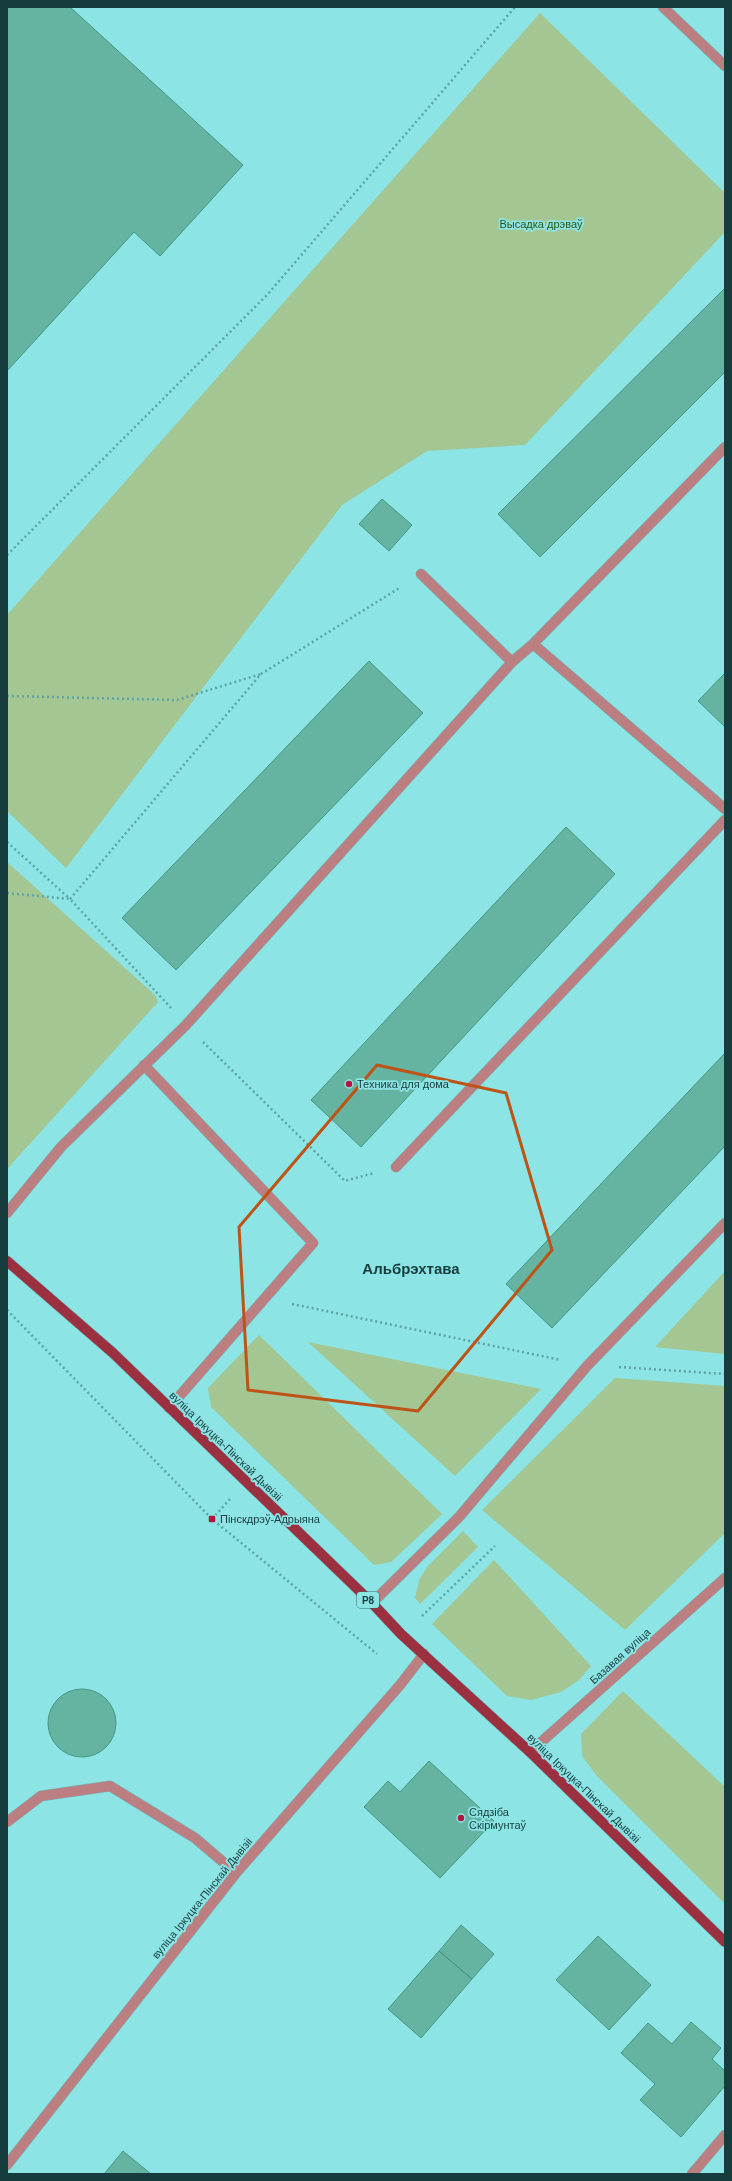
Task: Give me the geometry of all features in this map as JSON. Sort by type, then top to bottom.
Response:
[{"type":"main road","name":"вуліца Іркуцка-Пінскай Дывізіі","points":[[7,1261],[113,1353],[372,1603],[401,1634],[530,1752],[725,1942]]},
{"type":"street","points":[[664,7],[725,66]]},
{"type":"street","points":[[7,1213],[61,1147],[186,1025],[512,662],[533,644],[725,446]]},
{"type":"street","points":[[421,574],[512,662]]},
{"type":"street","points":[[533,644],[725,809]]},
{"type":"street","points":[[396,1167],[725,820]]},
{"type":"street","points":[[144,1065],[313,1243],[169,1408]]},
{"type":"street","points":[[372,1603],[459,1517],[588,1366],[725,1223]]},
{"type":"street","name":"Базавая вуліца","points":[[530,1752],[725,1578]]},
{"type":"street","name":"вуліца Іркуцка-Пінскай Дывізіі","points":[[7,2164],[236,1873],[400,1685],[424,1654]]},
{"type":"street","points":[[7,1822],[41,1796],[110,1786],[195,1838],[236,1873]]},
{"type":"street","points":[[692,2174],[725,2136]]},
{"type":"path","points":[[7,555],[267,295],[515,7]]},
{"type":"path","points":[[7,696],[177,700],[261,674],[421,574]]},
{"type":"path","points":[[7,842],[70,899],[261,674]]},
{"type":"path","points":[[276,1286],[292,1305],[588,1366],[725,1374]]},
{"type":"path","points":[[7,1310],[212,1519],[377,1654]]},
{"type":"path","points":[[422,1616],[495,1546]]},
{"type":"highlighted area","points":[[377,1065],[506,1093],[552,1250],[418,1411],[248,1390],[239,1227]]},
{"type":"green space","name":"Высадка дрэваў","points":[[540,13],[725,193],[725,232],[525,445],[427,451],[342,505],[66,868],[7,811],[7,615]]},
{"type":"green space","points":[[7,862],[155,995],[158,1002],[7,1169]]},
{"type":"green space","points":[[725,1271],[725,1354],[655,1347]]},
{"type":"green space","points":[[259,1335],[442,1514],[391,1562],[374,1565],[211,1407],[208,1388]]},
{"type":"green space","points":[[308,1342],[541,1389],[455,1476]]},
{"type":"green space","points":[[615,1378],[725,1386],[725,1533],[625,1630],[482,1510]]},
{"type":"green space","points":[[463,1531],[478,1547],[420,1604],[415,1598],[419,1580],[428,1566]]},
{"type":"green space","points":[[494,1560],[591,1666],[579,1680],[561,1692],[531,1700],[507,1696],[432,1624]]},
{"type":"green space","points":[[623,1691],[725,1787],[725,1904],[597,1776],[582,1756],[581,1734]]},
{"type":"building","points":[[7,7],[70,7],[243,165],[160,256],[134,232],[7,371]]},
{"type":"building","points":[[725,288],[725,372],[540,557],[498,514]]},
{"type":"building","points":[[382,499],[412,525],[389,551],[359,524]]},
{"type":"building","points":[[369,661],[423,713],[176,970],[122,918]]},
{"type":"building","points":[[725,673],[725,727],[698,701]]},
{"type":"building","points":[[566,827],[615,874],[361,1147],[311,1100]]},
{"type":"building","points":[[725,1053],[725,1146],[552,1328],[506,1284]]},
{"type":"building","points":[[82,1689],[95,1692],[106,1699],[113,1710],[116,1723],[113,1736],[106,1747],[95,1754],[82,1757],[69,1754],[58,1747],[51,1736],[48,1723],[51,1710],[58,1699],[69,1692]]},
{"type":"building","points":[[429,1761],[494,1821],[440,1878],[364,1807],[388,1781],[400,1792]]},
{"type":"building","points":[[461,1925],[494,1954],[472,1979],[439,1951]]},
{"type":"building","points":[[598,1936],[651,1985],[609,2030],[556,1980]]},
{"type":"building","points":[[439,1951],[472,1979],[421,2038],[388,2009]]},
{"type":"building","points":[[691,2022],[721,2048],[712,2059],[725,2071],[725,2086],[681,2137],[640,2100],[655,2084],[621,2053],[648,2023],[672,2044]]},
{"type":"building","points":[[123,2151],[151,2174],[104,2174]]},
{"type":"place","name":"Техника для дома","points":[[349,1084]]},
{"type":"place","name":"Пінскдрэў-Адрыяна","points":[[212,1519]]},
{"type":"place","name":"Сядзіба Скірмунтаў","points":[[461,1818]]},
{"type":"district","name":"Альбрэхтава","points":[[411,1268]]}]
